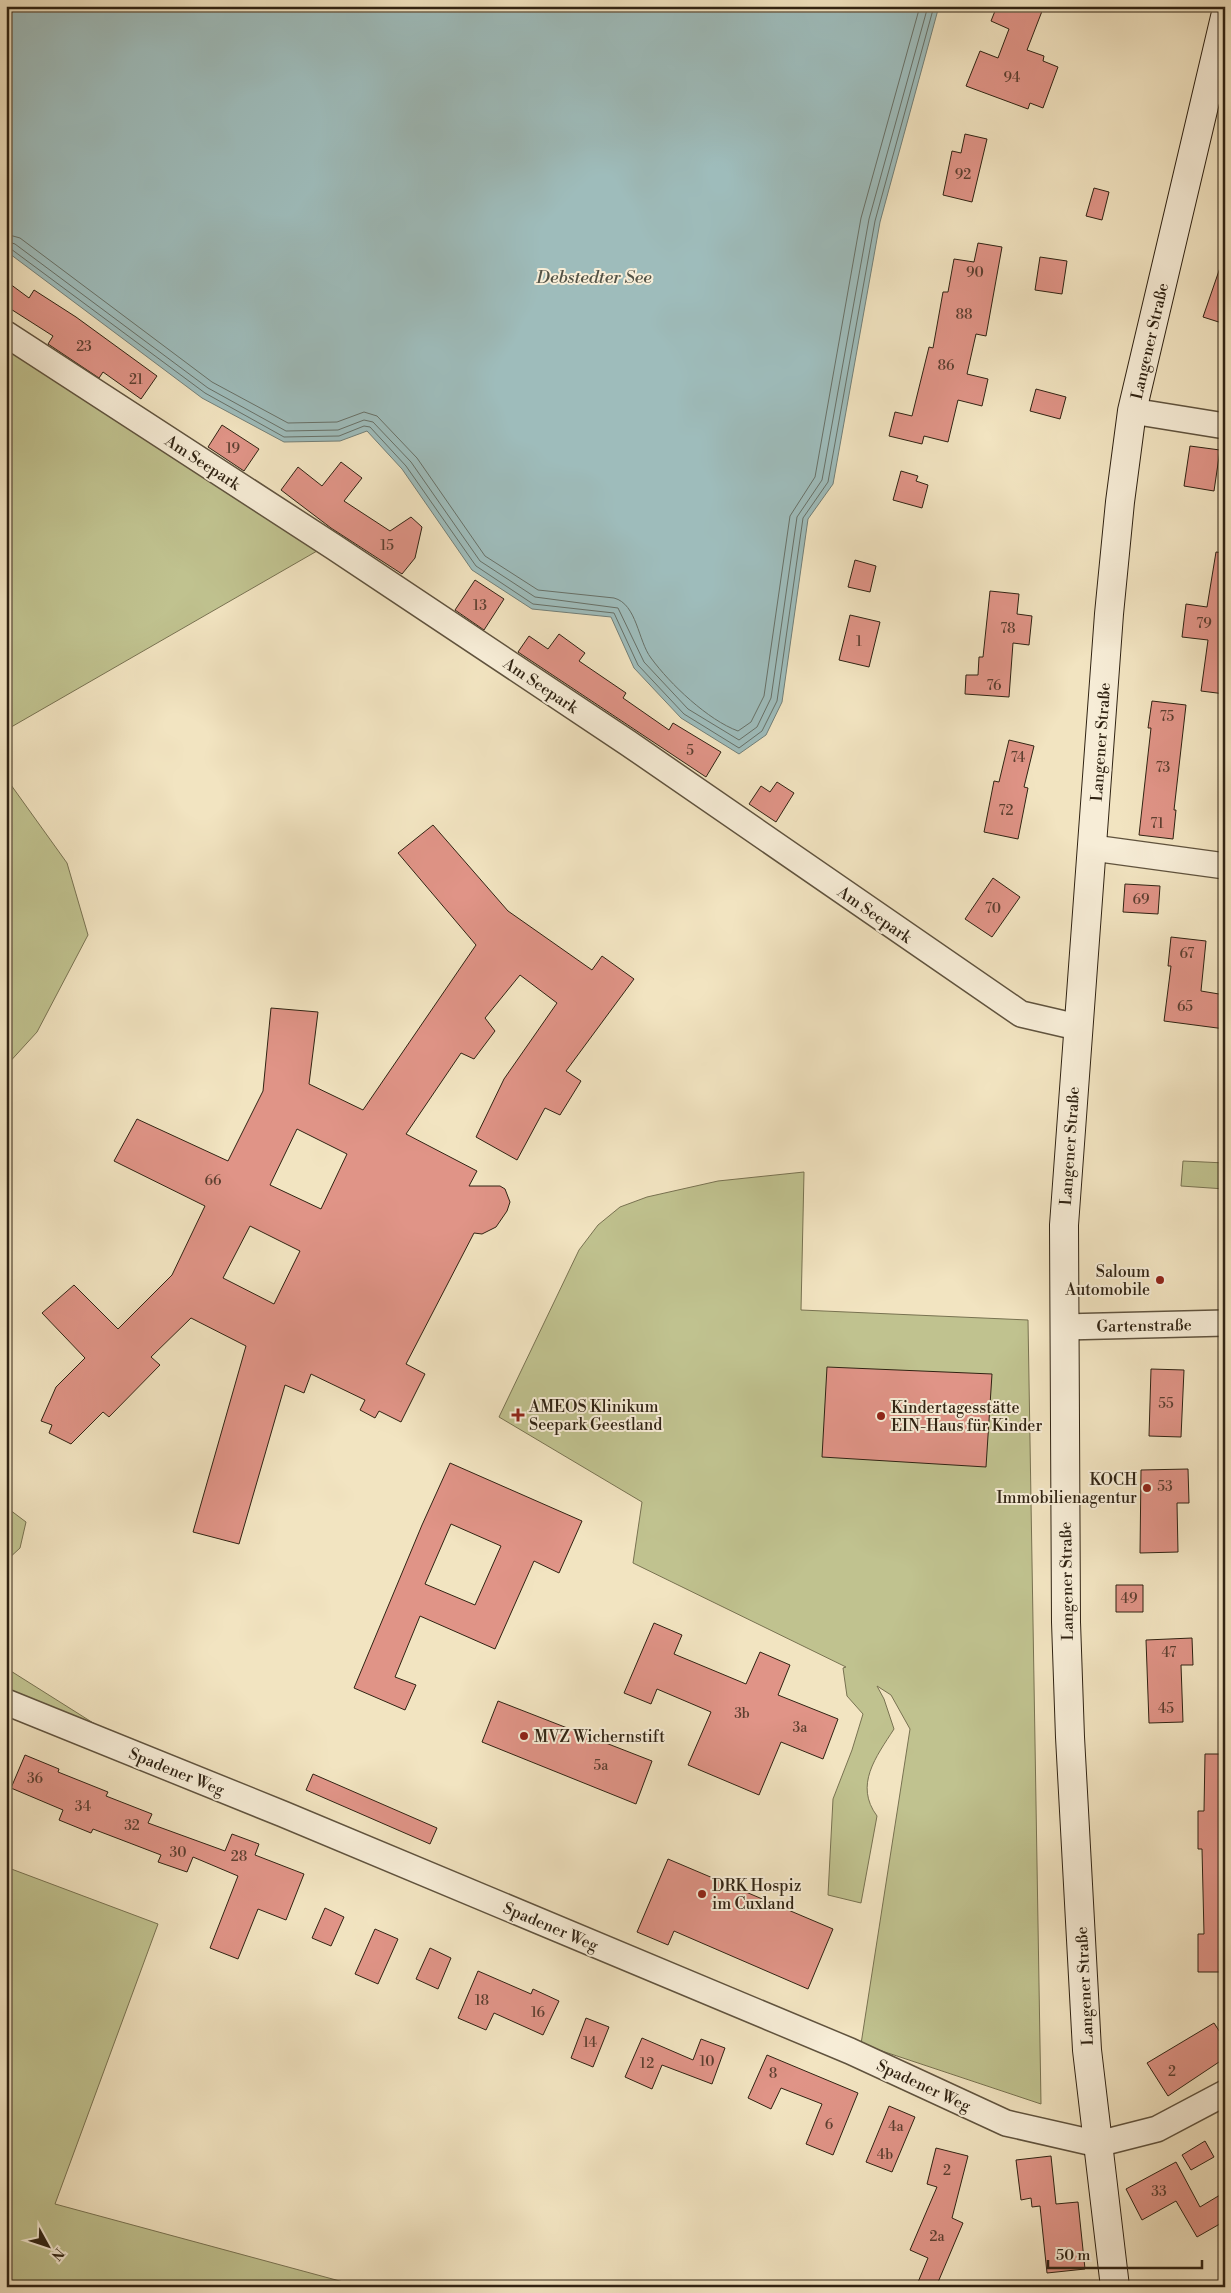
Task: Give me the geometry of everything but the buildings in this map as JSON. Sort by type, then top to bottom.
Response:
[{"type":"main road","name":"Langener Straße","points":[[1115,2287],[1086,2033],[1070,1737],[1066,1622],[1064,1225],[1110,596],[1120,502],[1132,412],[1225,17]]},
{"type":"street","name":"Am Seepark","points":[[6,334],[334,547],[612,732],[1020,1014],[1078,1027]]},
{"type":"street","points":[[1132,412],[1225,426]]},
{"type":"street","points":[[1093,848],[1225,866]]},
{"type":"street","name":"Gartenstraße","points":[[1064,1327],[1225,1323]]},
{"type":"street","name":"Spadener Weg","points":[[6,1702],[283,1814],[841,2047],[1006,2123],[1098,2144]]},
{"type":"street","points":[[1098,2144],[1157,2129],[1225,2093]]},
{"type":"green space","points":[[6,347],[317,551],[6,730]]},
{"type":"green space","points":[[6,778],[67,863],[88,935],[37,1032],[6,1066]]},
{"type":"green space","points":[[1183,1161],[1225,1163],[1225,1189],[1181,1186]]},
{"type":"green space","points":[[804,1172],[801,1310],[1028,1320],[1041,2104],[861,2044],[910,1729],[891,1695],[877,1686],[884,1699],[894,1729],[870,1771],[867,1793],[870,1805],[877,1816],[861,1903],[828,1895],[833,1799],[852,1750],[863,1714],[847,1696],[843,1668],[846,1667],[633,1563],[642,1502],[499,1417],[579,1250],[598,1225],[620,1207],[647,1197],[718,1181]]},
{"type":"green space","points":[[10,1510],[26,1522],[20,1548],[6,1561],[6,1511]]},
{"type":"green space","points":[[6,1668],[98,1726],[6,1690]]},
{"type":"green space","points":[[6,1867],[158,1924],[55,2204],[362,2287],[6,2287]]},
{"type":"water","name":"Debstedter See","points":[[6,6],[939,6],[880,222],[833,484],[808,519],[782,702],[766,735],[739,754],[681,718],[634,668],[611,617],[532,609],[472,570],[402,469],[367,431],[340,441],[284,442],[202,398],[6,251]]},
{"type":"place","name":"Saloum Automobile","points":[[1160,1280]]},
{"type":"place","name":"AMEOS Klinikum Seepark Geestland","points":[[518,1415]]},
{"type":"place","name":"Kindertagesstätte EIN-Haus für Kinder","points":[[881,1416]]},
{"type":"place","name":"KOCH Immobilienagentur","points":[[1147,1488]]},
{"type":"place","name":"MVZ Wichernstift","points":[[524,1736]]},
{"type":"place","name":"DRK Hospiz im Cuxland","points":[[702,1894]]}]
